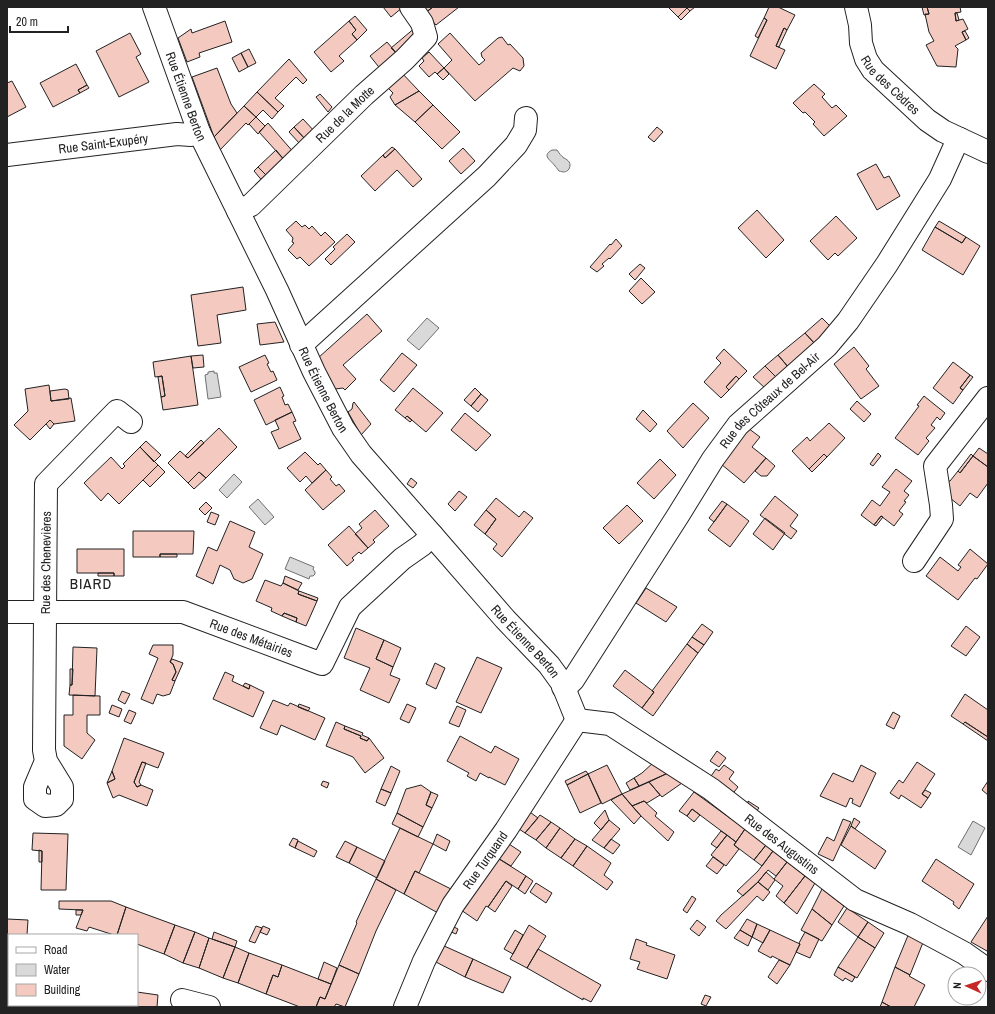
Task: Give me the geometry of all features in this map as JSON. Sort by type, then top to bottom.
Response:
[{"type":"street","name":"Rue Étienne Berton","points":[[154,7],[200,132],[314,372],[343,428],[362,454],[432,535],[506,619],[549,664],[562,683],[577,720]]},
{"type":"street","name":"Rue de la Motte","points":[[238,211],[251,205],[364,95],[405,59],[426,37],[422,23],[412,7]]},
{"type":"street","name":"Rue des Cèdres","points":[[856,7],[860,25],[861,43],[866,59],[873,70],[927,120],[943,131],[960,139]]},
{"type":"street","points":[[302,345],[487,176],[516,145],[525,130],[526,118]]},
{"type":"street","name":"Rue Saint-Exupéry","points":[[7,155],[177,134],[191,135],[200,132]]},
{"type":"street","points":[[960,139],[988,152]]},
{"type":"street","name":"Rue des Côteaux de Bel-Air","points":[[563,687],[568,685],[573,680],[680,514],[713,459],[738,425],[827,346],[848,321],[887,264],[940,179],[954,148],[960,139]]},
{"type":"street","points":[[914,561],[942,519],[935,466],[988,398]]},
{"type":"street","name":"Rue des Chenevières","points":[[46,761],[44,750],[46,484],[117,411],[131,422]]},
{"type":"street","name":"Rue des Métairies","points":[[7,612],[183,612],[322,664],[350,608],[402,559],[422,545],[432,535]]},
{"type":"street","name":"Rue des Augustins","points":[[577,720],[610,724],[711,789],[855,900],[910,924],[964,953],[988,970]]},
{"type":"street","name":"Rue Turquand","points":[[405,1007],[424,961],[453,905],[506,830],[577,720]]},
{"type":"street","points":[[182,1000],[209,1007]]},
{"type":"water","points":[[552,150],[557,150],[569,162],[570,167],[567,171],[559,171],[548,158],[547,154]]},
{"type":"water","points":[[427,318],[439,328],[419,350],[407,340]]},
{"type":"water","points":[[214,371],[214,373],[217,373],[221,397],[208,399],[205,375],[208,374],[208,372]]},
{"type":"water","points":[[234,474],[242,482],[227,498],[219,490]]},
{"type":"water","points":[[258,499],[274,517],[265,525],[249,507]]},
{"type":"water","points":[[290,557],[314,567],[313,569],[315,574],[310,576],[309,579],[285,569]]},
{"type":"water","points":[[973,821],[985,828],[971,855],[958,847]]},
{"type":"building","points":[[383,7],[403,7],[391,17]]},
{"type":"building","points":[[421,7],[433,7],[425,13]]},
{"type":"building","points":[[433,7],[459,7],[436,25],[425,13]]},
{"type":"building","points":[[668,7],[695,7],[690,11],[687,8],[678,17]]},
{"type":"building","points":[[769,7],[778,7],[795,15],[787,30],[784,28],[776,46],[785,50],[776,69],[750,56],[767,20],[764,18]]},
{"type":"building","points":[[922,7],[927,7],[929,14],[924,15]]},
{"type":"building","points":[[927,7],[960,7],[961,12],[955,13],[956,21],[963,19],[968,29],[962,32],[966,40],[955,46],[958,49],[956,67],[937,66],[926,45],[934,41],[929,32],[925,14],[929,14]]},
{"type":"building","points":[[687,8],[690,11],[681,20],[678,17]]},
{"type":"building","points":[[955,13],[957,13],[959,20],[956,21]]},
{"type":"building","points":[[355,16],[367,30],[357,40],[352,34],[356,30],[349,21]]},
{"type":"building","points":[[764,18],[767,20],[758,38],[755,36]]},
{"type":"building","points":[[225,21],[232,42],[199,53],[200,57],[187,62],[178,38],[191,29],[192,33]]},
{"type":"building","points":[[349,21],[356,30],[352,34],[357,40],[339,56],[344,61],[331,72],[314,52]]},
{"type":"building","points":[[416,27],[413,42],[399,56],[391,48]]},
{"type":"building","points":[[784,28],[787,30],[779,47],[776,46]]},
{"type":"building","points":[[965,31],[969,38],[966,40],[962,32]]},
{"type":"building","points":[[130,33],[141,54],[136,57],[149,82],[119,97],[96,51]]},
{"type":"building","points":[[450,33],[479,65],[485,60],[481,53],[498,38],[502,37],[508,45],[510,44],[523,58],[524,66],[520,71],[513,68],[475,101],[444,68],[452,60],[438,44]]},
{"type":"building","points":[[387,42],[399,56],[382,71],[370,56]]},
{"type":"building","points":[[249,49],[256,63],[248,67],[241,53]]},
{"type":"building","points":[[429,52],[444,68],[437,74],[435,72],[429,77],[419,66],[424,61],[422,58]]},
{"type":"building","points":[[241,53],[248,67],[239,72],[232,58]]},
{"type":"building","points":[[289,59],[307,80],[303,84],[296,77],[275,98],[284,106],[278,112],[257,92]]},
{"type":"building","points":[[76,64],[87,85],[78,90],[80,93],[53,107],[40,83]]},
{"type":"building","points":[[217,68],[231,104],[237,113],[214,137],[192,77]]},
{"type":"building","points":[[444,68],[449,74],[443,80],[437,74]]},
{"type":"building","points":[[400,71],[419,91],[395,105],[390,97],[393,93],[385,85]]},
{"type":"building","points":[[12,81],[26,107],[7,117],[7,83]]},
{"type":"building","points":[[814,84],[825,94],[822,97],[832,108],[836,105],[847,116],[824,136],[813,124],[815,122],[793,103]]},
{"type":"building","points":[[87,85],[89,88],[80,93],[78,90]]},
{"type":"building","points":[[419,91],[433,105],[415,122],[395,105]]},
{"type":"building","points":[[257,92],[278,112],[272,119],[263,110],[256,117],[244,106]]},
{"type":"building","points":[[320,94],[332,107],[328,112],[316,97]]},
{"type":"building","points":[[433,105],[460,132],[442,149],[415,122]]},
{"type":"building","points":[[244,106],[256,117],[248,125],[246,123],[220,150],[214,137]]},
{"type":"building","points":[[256,117],[265,126],[258,134],[249,124]]},
{"type":"building","points":[[303,119],[316,133],[305,139],[294,127]]},
{"type":"building","points":[[268,123],[295,154],[286,162],[259,132]]},
{"type":"building","points":[[294,127],[305,139],[300,144],[289,132]]},
{"type":"building","points":[[657,127],[663,132],[654,142],[648,137]]},
{"type":"building","points":[[392,147],[395,149],[385,158],[383,155]]},
{"type":"building","points":[[463,148],[475,161],[461,174],[449,161]]},
{"type":"building","points":[[395,149],[422,179],[413,187],[397,170],[375,191],[361,176],[383,155],[385,158]]},
{"type":"building","points":[[276,150],[286,162],[269,178],[258,167]]},
{"type":"building","points":[[876,164],[884,178],[889,176],[900,196],[877,210],[857,174]]},
{"type":"building","points":[[258,167],[269,178],[264,183],[254,171]]},
{"type":"building","points":[[757,210],[784,240],[766,258],[738,228]]},
{"type":"building","points":[[836,216],[857,238],[838,256],[835,253],[828,260],[810,241]]},
{"type":"building","points":[[296,221],[302,227],[305,225],[309,229],[312,226],[321,236],[325,232],[335,242],[309,266],[300,257],[297,259],[288,250],[294,243],[292,242],[293,238],[286,230]]},
{"type":"building","points":[[939,221],[966,237],[962,243],[935,227]]},
{"type":"building","points":[[935,227],[962,243],[966,237],[980,246],[963,275],[922,250]]},
{"type":"building","points":[[347,234],[355,242],[331,265],[325,259],[335,249],[333,247]]},
{"type":"building","points":[[616,239],[622,246],[610,259],[609,258],[602,264],[604,266],[597,272],[590,267],[610,244],[611,245]]},
{"type":"building","points":[[640,264],[645,268],[635,280],[629,274]]},
{"type":"building","points":[[641,278],[655,292],[642,304],[629,291]]},
{"type":"building","points":[[243,287],[246,310],[217,315],[221,343],[198,346],[191,295]]},
{"type":"building","points":[[367,314],[382,331],[343,365],[356,379],[345,390],[343,388],[335,389],[318,358]]},
{"type":"building","points":[[822,318],[832,328],[815,344],[805,333]]},
{"type":"building","points":[[275,322],[284,342],[260,345],[257,324]]},
{"type":"building","points":[[805,333],[815,344],[789,368],[778,355]]},
{"type":"building","points":[[854,347],[869,366],[866,369],[879,386],[861,399],[834,364]]},
{"type":"building","points":[[724,349],[747,371],[739,379],[736,376],[726,387],[729,390],[721,398],[704,382],[721,363],[716,358]]},
{"type":"building","points":[[402,353],[417,365],[394,392],[380,380]]},
{"type":"building","points":[[203,355],[204,367],[193,368],[191,356]]},
{"type":"building","points":[[265,355],[269,363],[267,364],[271,372],[273,371],[277,380],[251,392],[239,367]]},
{"type":"building","points":[[778,355],[789,368],[777,378],[765,366]]},
{"type":"building","points":[[191,356],[198,405],[163,410],[161,397],[165,396],[162,376],[155,377],[153,362]]},
{"type":"building","points":[[953,362],[970,375],[960,388],[963,390],[953,404],[933,388]]},
{"type":"building","points":[[765,366],[777,378],[766,389],[753,377]]},
{"type":"building","points":[[970,375],[973,377],[963,390],[960,388]]},
{"type":"building","points":[[162,376],[165,396],[161,397],[158,377]]},
{"type":"building","points":[[736,376],[739,379],[729,390],[726,387]]},
{"type":"building","points":[[49,385],[51,401],[71,398],[75,421],[54,424],[50,420],[30,440],[14,425],[28,411],[25,389]]},
{"type":"building","points":[[280,387],[284,396],[282,397],[285,405],[288,404],[292,412],[266,425],[254,400]]},
{"type":"building","points":[[413,388],[443,413],[426,432],[407,416],[405,418],[395,410]]},
{"type":"building","points":[[475,388],[481,394],[471,406],[464,400]]},
{"type":"building","points":[[68,390],[69,399],[51,401],[50,391]]},
{"type":"building","points":[[481,394],[488,400],[478,412],[471,406]]},
{"type":"building","points":[[924,396],[945,413],[940,420],[937,417],[931,425],[935,428],[926,438],[929,441],[918,455],[895,438],[919,406],[917,405]]},
{"type":"building","points":[[857,401],[871,414],[864,422],[850,409]]},
{"type":"building","points":[[354,402],[371,424],[361,435],[348,412],[352,409]]},
{"type":"building","points":[[693,403],[709,418],[683,448],[667,431]]},
{"type":"building","points":[[643,410],[657,424],[650,432],[636,419]]},
{"type":"building","points":[[292,412],[296,421],[293,422],[301,439],[279,449],[271,432],[279,429],[275,420]]},
{"type":"building","points":[[465,413],[491,435],[476,451],[451,430]]},
{"type":"building","points":[[407,416],[412,420],[410,422],[405,418]]},
{"type":"building","points":[[50,420],[54,424],[50,429],[46,424]]},
{"type":"building","points":[[829,423],[845,438],[827,457],[824,454],[809,469],[792,451],[807,437],[810,441]]},
{"type":"building","points":[[219,428],[237,447],[206,478],[199,472],[188,483],[168,463],[180,451],[188,458]]},
{"type":"building","points":[[748,428],[760,437],[752,447],[766,458],[744,483],[721,464]]},
{"type":"building","points":[[201,440],[204,443],[188,458],[185,456]]},
{"type":"building","points":[[146,441],[161,455],[154,462],[140,447]]},
{"type":"building","points":[[140,447],[158,465],[119,504],[108,493],[101,501],[84,483],[111,457],[122,469],[125,466],[123,464]]},
{"type":"building","points":[[979,448],[988,454],[988,467],[973,456]]},
{"type":"building","points":[[305,452],[318,465],[320,463],[326,470],[312,483],[306,476],[300,482],[287,468]]},
{"type":"building","points":[[878,453],[881,456],[873,466],[870,464]]},
{"type":"building","points":[[824,454],[827,457],[812,472],[809,469]]},
{"type":"building","points":[[971,454],[973,456],[960,473],[958,471]]},
{"type":"building","points":[[973,456],[988,467],[988,483],[977,498],[970,493],[960,506],[945,494],[944,481],[950,481],[958,471],[960,473]]},
{"type":"building","points":[[766,458],[775,466],[767,476],[761,476],[755,471]]},
{"type":"building","points":[[660,459],[676,475],[654,499],[637,483]]},
{"type":"building","points":[[158,465],[165,472],[150,487],[143,480]]},
{"type":"building","points":[[896,469],[912,481],[904,491],[909,495],[899,511],[903,514],[894,526],[881,516],[874,525],[861,515],[872,500],[880,506],[890,492],[882,487]]},
{"type":"building","points":[[326,470],[332,477],[330,479],[336,486],[339,484],[345,491],[323,510],[305,490]]},
{"type":"building","points":[[199,472],[206,478],[194,489],[188,483]]},
{"type":"building","points":[[411,478],[417,483],[413,488],[407,484]]},
{"type":"building","points":[[459,491],[467,497],[455,511],[448,504]]},
{"type":"building","points":[[775,496],[798,515],[790,526],[797,531],[791,539],[760,515]]},
{"type":"building","points":[[496,498],[519,517],[524,511],[533,518],[502,557],[493,549],[497,544],[485,534],[496,519],[486,510]]},
{"type":"building","points":[[722,501],[727,504],[714,522],[709,518]]},
{"type":"building","points":[[206,502],[212,508],[205,515],[199,509]]},
{"type":"building","points":[[727,504],[749,521],[730,547],[708,530]]},
{"type":"building","points":[[627,505],[643,521],[619,544],[603,528]]},
{"type":"building","points":[[375,510],[389,526],[373,540],[375,542],[368,548],[355,534],[362,528],[359,524]]},
{"type":"building","points":[[486,510],[496,519],[485,534],[474,525]]},
{"type":"building","points":[[211,512],[219,515],[215,525],[207,522]]},
{"type":"building","points":[[881,516],[883,517],[876,526],[874,525]]},
{"type":"building","points":[[765,518],[785,533],[773,550],[753,534]]},
{"type":"building","points":[[230,521],[255,532],[249,547],[263,554],[252,579],[243,583],[234,579],[230,570],[220,565],[213,584],[196,576],[208,547],[217,551]]},
{"type":"building","points":[[349,526],[368,548],[361,554],[359,552],[352,558],[354,560],[347,566],[328,545]]},
{"type":"building","points":[[133,531],[194,531],[193,554],[160,554],[160,557],[133,557]]},
{"type":"building","points":[[77,549],[124,549],[124,576],[114,576],[114,573],[77,573]]},
{"type":"building","points":[[970,549],[988,564],[958,600],[926,576],[940,557],[958,571],[961,567],[958,565]]},
{"type":"building","points":[[160,554],[177,554],[177,557],[160,557]]},
{"type":"building","points":[[98,573],[114,573],[114,576],[98,576]]},
{"type":"building","points":[[285,576],[302,583],[298,590],[283,583]]},
{"type":"building","points":[[265,580],[281,586],[283,583],[299,591],[298,594],[317,601],[306,626],[296,622],[297,618],[284,613],[282,616],[271,611],[272,608],[256,601]]},
{"type":"building","points":[[646,588],[677,607],[666,622],[636,603]]},
{"type":"building","points":[[299,591],[318,598],[317,601],[298,594]]},
{"type":"building","points":[[284,613],[297,618],[296,622],[282,616]]},
{"type":"building","points":[[702,624],[713,632],[704,645],[692,637]]},
{"type":"building","points":[[966,626],[980,637],[966,656],[951,646]]},
{"type":"building","points":[[356,628],[384,640],[376,659],[393,667],[390,675],[400,679],[389,703],[360,690],[370,668],[344,658]]},
{"type":"building","points":[[692,637],[704,645],[698,653],[687,644]]},
{"type":"building","points":[[384,640],[401,648],[393,667],[376,659]]},
{"type":"building","points":[[687,644],[698,653],[653,716],[642,708],[654,692],[652,691]]},
{"type":"building","points":[[153,645],[173,645],[173,655],[170,662],[173,664],[176,672],[172,680],[175,681],[170,694],[163,696],[157,694],[153,704],[141,699],[158,658],[149,654]]},
{"type":"building","points":[[73,647],[97,648],[95,696],[69,695],[70,685],[72,685]]},
{"type":"building","points":[[477,657],[502,668],[481,713],[456,702]]},
{"type":"building","points":[[172,659],[183,663],[175,681],[172,680],[176,672],[173,664],[170,662]]},
{"type":"building","points":[[435,663],[445,668],[436,689],[426,684]]},
{"type":"building","points":[[70,669],[73,669],[72,685],[70,685]]},
{"type":"building","points":[[625,670],[654,692],[642,708],[613,686]]},
{"type":"building","points":[[225,672],[234,676],[232,681],[249,689],[250,685],[264,692],[253,717],[213,699]]},
{"type":"building","points":[[245,683],[250,685],[249,689],[243,686]]},
{"type":"building","points":[[122,691],[130,694],[125,704],[118,700]]},
{"type":"building","points":[[965,694],[988,710],[988,737],[965,722],[963,724],[951,716]]},
{"type":"building","points":[[73,695],[100,696],[100,715],[87,715],[87,733],[95,740],[82,759],[64,746],[64,715],[73,715]]},
{"type":"building","points":[[273,700],[288,706],[290,703],[325,718],[315,740],[281,725],[277,735],[260,728]]},
{"type":"building","points":[[299,704],[310,708],[308,711],[298,707]]},
{"type":"building","points":[[407,704],[416,708],[409,723],[400,719]]},
{"type":"building","points":[[112,705],[122,709],[119,717],[109,713]]},
{"type":"building","points":[[457,706],[466,710],[459,727],[449,723]]},
{"type":"building","points":[[129,710],[136,713],[131,724],[124,721]]},
{"type":"building","points":[[893,712],[900,716],[894,729],[886,725]]},
{"type":"building","points":[[336,722],[345,726],[344,729],[361,736],[360,738],[367,741],[369,738],[384,758],[365,773],[353,757],[326,746]]},
{"type":"building","points":[[965,722],[988,737],[988,741],[963,724]]},
{"type":"building","points":[[345,726],[363,733],[362,735],[369,738],[367,741],[360,738],[361,736],[344,729]]},
{"type":"building","points":[[460,736],[491,753],[495,746],[519,759],[505,785],[480,773],[476,781],[467,776],[469,773],[447,761]]},
{"type":"building","points":[[124,738],[164,753],[158,768],[142,762],[134,782],[137,787],[141,785],[153,790],[147,806],[119,795],[113,798],[107,783],[115,779],[112,771]]},
{"type":"building","points":[[717,751],[726,758],[719,767],[710,761]]},
{"type":"building","points":[[142,762],[146,763],[139,782],[141,785],[137,787],[134,782]]},
{"type":"building","points":[[654,762],[668,773],[639,786],[634,778]]},
{"type":"building","points":[[917,762],[935,774],[922,794],[928,798],[921,808],[901,795],[899,799],[890,793],[899,780],[903,783]]},
{"type":"building","points":[[607,765],[622,794],[602,804],[588,774]]},
{"type":"building","points":[[724,765],[734,772],[729,779],[738,787],[731,796],[709,779],[716,769],[719,771]]},
{"type":"building","points":[[861,765],[876,773],[860,807],[852,803],[853,799],[850,798],[846,807],[820,796],[833,773],[853,782]]},
{"type":"building","points":[[391,766],[400,771],[391,793],[381,789]]},
{"type":"building","points":[[112,771],[115,779],[107,783]]},
{"type":"building","points":[[586,771],[588,774],[567,785],[565,781]]},
{"type":"building","points":[[668,773],[682,783],[662,797],[649,782]]},
{"type":"building","points":[[588,774],[601,803],[580,813],[567,785]]},
{"type":"building","points":[[634,778],[639,786],[630,790],[626,783]]},
{"type":"building","points":[[323,781],[329,783],[327,788],[321,785]]},
{"type":"building","points":[[988,781],[988,795],[982,790]]},
{"type":"building","points":[[649,782],[660,795],[647,803],[644,801],[632,806],[622,794]]},
{"type":"building","points":[[421,785],[431,792],[426,805],[432,808],[423,827],[397,813],[406,789]]},
{"type":"building","points":[[381,789],[391,793],[385,806],[376,802]]},
{"type":"building","points":[[925,790],[931,793],[928,798],[922,794]]},
{"type":"building","points":[[431,792],[438,795],[432,808],[426,805]]},
{"type":"building","points":[[694,792],[745,829],[736,842],[692,809],[687,816],[679,811]]},
{"type":"building","points":[[622,794],[641,816],[634,824],[611,800]]},
{"type":"building","points":[[644,801],[657,813],[655,816],[674,832],[668,841],[632,806]]},
{"type":"building","points":[[748,801],[759,808],[755,813],[748,809]]},
{"type":"building","points":[[692,809],[700,815],[694,822],[687,816]]},
{"type":"building","points":[[527,810],[538,818],[525,833],[516,827]]},
{"type":"building","points":[[605,810],[609,820],[601,830],[594,823]]},
{"type":"building","points":[[397,813],[423,827],[418,837],[392,824]]},
{"type":"building","points":[[540,815],[551,822],[536,840],[525,833]]},
{"type":"building","points":[[854,818],[860,822],[855,829],[851,826]]},
{"type":"building","points":[[843,819],[851,822],[833,861],[818,854],[827,837],[834,841]]},
{"type":"building","points":[[609,820],[620,829],[604,848],[592,840]]},
{"type":"building","points":[[551,822],[560,828],[546,848],[536,840]]},
{"type":"building","points":[[851,826],[886,851],[875,869],[841,845]]},
{"type":"building","points":[[400,828],[433,844],[419,873],[415,871],[404,894],[376,879]]},
{"type":"building","points":[[560,828],[575,839],[561,858],[546,848]]},
{"type":"building","points":[[745,829],[766,845],[754,860],[734,845]]},
{"type":"building","points":[[721,831],[727,835],[717,848],[711,844]]},
{"type":"building","points":[[33,833],[68,834],[66,890],[41,890],[42,851],[32,850]]},
{"type":"building","points":[[437,834],[450,841],[446,851],[433,844]]},
{"type":"building","points":[[727,835],[736,842],[734,845],[739,849],[726,866],[711,855]]},
{"type":"building","points":[[293,838],[298,840],[295,848],[289,845]]},
{"type":"building","points":[[575,839],[587,846],[573,866],[561,858]]},
{"type":"building","points":[[611,839],[620,845],[613,854],[604,848]]},
{"type":"building","points":[[298,841],[317,851],[314,857],[295,848]]},
{"type":"building","points":[[345,841],[357,847],[349,863],[336,857]]},
{"type":"building","points":[[506,842],[521,852],[511,866],[496,857]]},
{"type":"building","points":[[766,845],[773,851],[762,866],[754,860]]},
{"type":"building","points":[[587,846],[611,863],[604,875],[613,882],[607,890],[573,866]]},
{"type":"building","points":[[357,847],[385,861],[377,878],[349,863]]},
{"type":"building","points":[[39,850],[42,851],[42,862],[39,862]]},
{"type":"building","points":[[773,851],[787,862],[776,876],[768,870],[743,896],[737,891],[758,871]]},
{"type":"building","points":[[496,857],[526,876],[518,889],[506,881],[488,907],[486,906],[477,921],[461,910]]},
{"type":"building","points":[[713,857],[724,865],[717,874],[706,866]]},
{"type":"building","points":[[936,859],[974,884],[959,909],[953,904],[954,902],[922,881]]},
{"type":"building","points":[[787,862],[805,876],[784,903],[776,896],[783,886],[774,879]]},
{"type":"building","points":[[415,871],[453,890],[438,913],[404,894]]},
{"type":"building","points":[[766,872],[775,880],[768,890],[758,882]]},
{"type":"building","points":[[526,876],[533,881],[525,894],[518,889]]},
{"type":"building","points":[[805,876],[815,883],[797,914],[784,903]]},
{"type":"building","points":[[376,879],[396,890],[376,931],[359,974],[339,965],[357,923],[356,922]]},
{"type":"building","points":[[506,881],[512,886],[495,912],[488,907]]},
{"type":"building","points":[[758,882],[770,892],[763,901],[757,896],[726,929],[716,921],[721,915]]},
{"type":"building","points":[[536,883],[552,893],[546,903],[530,892]]},
{"type":"building","points":[[822,889],[844,906],[832,925],[812,909]]},
{"type":"building","points":[[692,896],[696,899],[687,913],[683,910]]},
{"type":"building","points":[[59,901],[111,901],[126,907],[117,934],[111,934],[89,927],[87,931],[76,928],[83,910],[59,909]]},
{"type":"building","points":[[126,907],[175,925],[164,954],[138,944],[138,934],[117,934]]},
{"type":"building","points":[[847,908],[868,922],[858,937],[838,922]]},
{"type":"building","points":[[812,909],[832,925],[822,941],[801,930]]},
{"type":"building","points":[[76,910],[83,910],[81,915],[76,915]]},
{"type":"building","points":[[988,916],[988,949],[987,951],[971,942]]},
{"type":"building","points":[[7,919],[28,920],[27,934],[8,934],[7,946]]},
{"type":"building","points":[[747,919],[757,924],[752,937],[740,930]]},
{"type":"building","points":[[697,920],[706,927],[699,936],[690,929]]},
{"type":"building","points":[[868,922],[884,933],[875,948],[858,937]]},
{"type":"building","points":[[757,924],[770,930],[763,943],[752,937]]},
{"type":"building","points":[[175,925],[195,932],[183,963],[164,954]]},
{"type":"building","points":[[529,925],[546,936],[527,968],[510,959]]},
{"type":"building","points":[[256,926],[262,928],[255,943],[249,941]]},
{"type":"building","points":[[263,926],[270,929],[267,935],[260,932]]},
{"type":"building","points":[[452,926],[458,929],[456,934],[449,931]]},
{"type":"building","points":[[515,930],[523,935],[513,954],[504,949]]},
{"type":"building","points":[[740,930],[752,937],[748,946],[734,938]]},
{"type":"building","points":[[770,930],[800,944],[790,965],[772,956],[771,958],[758,951]]},
{"type":"building","points":[[195,932],[209,938],[199,968],[183,963]]},
{"type":"building","points":[[214,932],[237,941],[235,947],[212,939]]},
{"type":"building","points":[[805,932],[819,939],[810,958],[796,952]]},
{"type":"building","points":[[909,933],[924,940],[910,975],[895,967]]},
{"type":"building","points":[[858,937],[875,948],[857,978],[838,967]]},
{"type":"building","points":[[209,938],[235,947],[223,978],[199,968]]},
{"type":"building","points":[[636,939],[647,943],[646,945],[675,955],[667,979],[637,969],[640,962],[630,959]]},
{"type":"building","points":[[442,945],[473,959],[465,977],[434,961]]},
{"type":"building","points":[[235,947],[249,953],[238,983],[223,978]]},
{"type":"building","points":[[538,949],[601,985],[591,1002],[583,998],[583,1000],[527,968]]},
{"type":"building","points":[[249,953],[282,965],[278,977],[273,975],[266,994],[238,983]]},
{"type":"building","points":[[473,959],[511,977],[503,993],[465,977]]},
{"type":"building","points":[[779,960],[790,965],[777,984],[768,977]]},
{"type":"building","points":[[324,962],[337,968],[331,984],[318,979]]},
{"type":"building","points":[[282,965],[331,984],[325,999],[320,997],[316,1007],[300,1007],[266,994],[273,975],[278,977]]},
{"type":"building","points":[[339,965],[359,974],[345,1007],[336,1004],[334,1007],[316,1007],[320,997],[325,999]]},
{"type":"building","points":[[838,967],[855,977],[852,982],[845,978],[843,981],[834,975]]},
{"type":"building","points":[[895,967],[925,985],[914,1007],[891,1007],[882,1002]]},
{"type":"building","points":[[138,992],[158,995],[157,1007],[135,1007],[138,1006]]},
{"type":"building","points":[[705,995],[711,997],[706,1006],[701,1004]]},
{"type":"building","points":[[882,1002],[891,1007],[880,1007]]},
{"type":"building","points":[[38,1006],[50,1006],[50,1007]]},
{"type":"district","name":"BIARD","points":[[91,584]]}]
